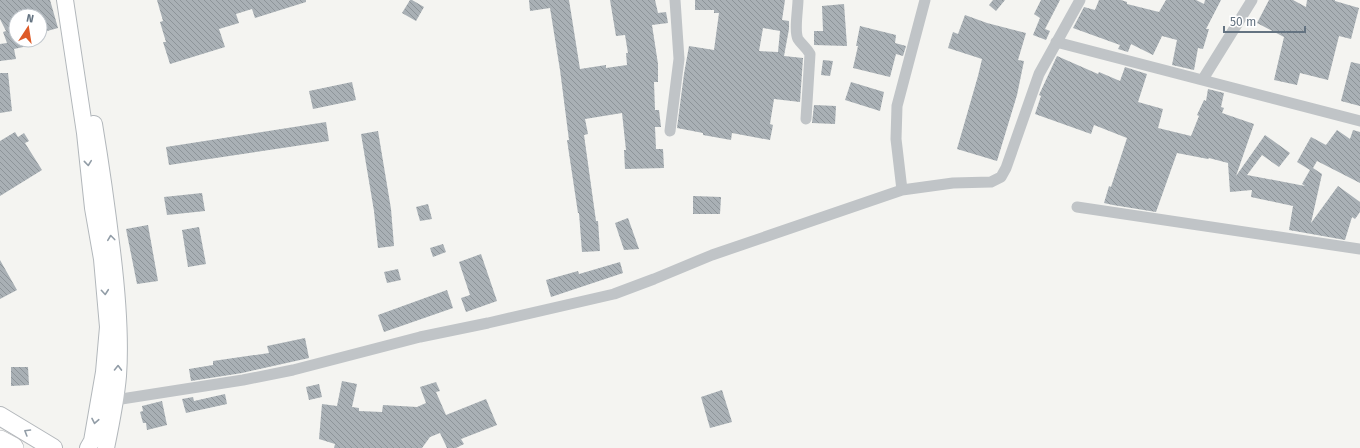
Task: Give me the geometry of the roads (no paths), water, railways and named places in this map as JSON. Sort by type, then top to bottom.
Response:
[{"type":"highway","points":[[0,441],[13,448]]},
{"type":"main road","points":[[65,0],[85,133],[93,208],[102,259],[108,327],[102,379],[92,441],[88,448]]},
{"type":"main road","points":[[75,0],[105,192],[117,293],[119,325],[118,375],[106,448]]},
{"type":"main road","points":[[0,416],[53,448]]},
{"type":"street","points":[[670,131],[679,59],[675,0]]},
{"type":"street","points":[[798,0],[797,34],[799,40],[810,54],[806,119]]},
{"type":"street","points":[[902,190],[896,138],[897,106],[925,0]]},
{"type":"street","points":[[115,400],[243,380],[293,370],[420,337],[614,294],[712,255],[902,190],[953,183],[991,182],[1000,177],[1006,168],[1039,74],[1080,0]]},
{"type":"street","points":[[1203,79],[1252,0]]},
{"type":"street","points":[[1056,42],[1360,121]]},
{"type":"street","points":[[1077,207],[1360,249]]}]
